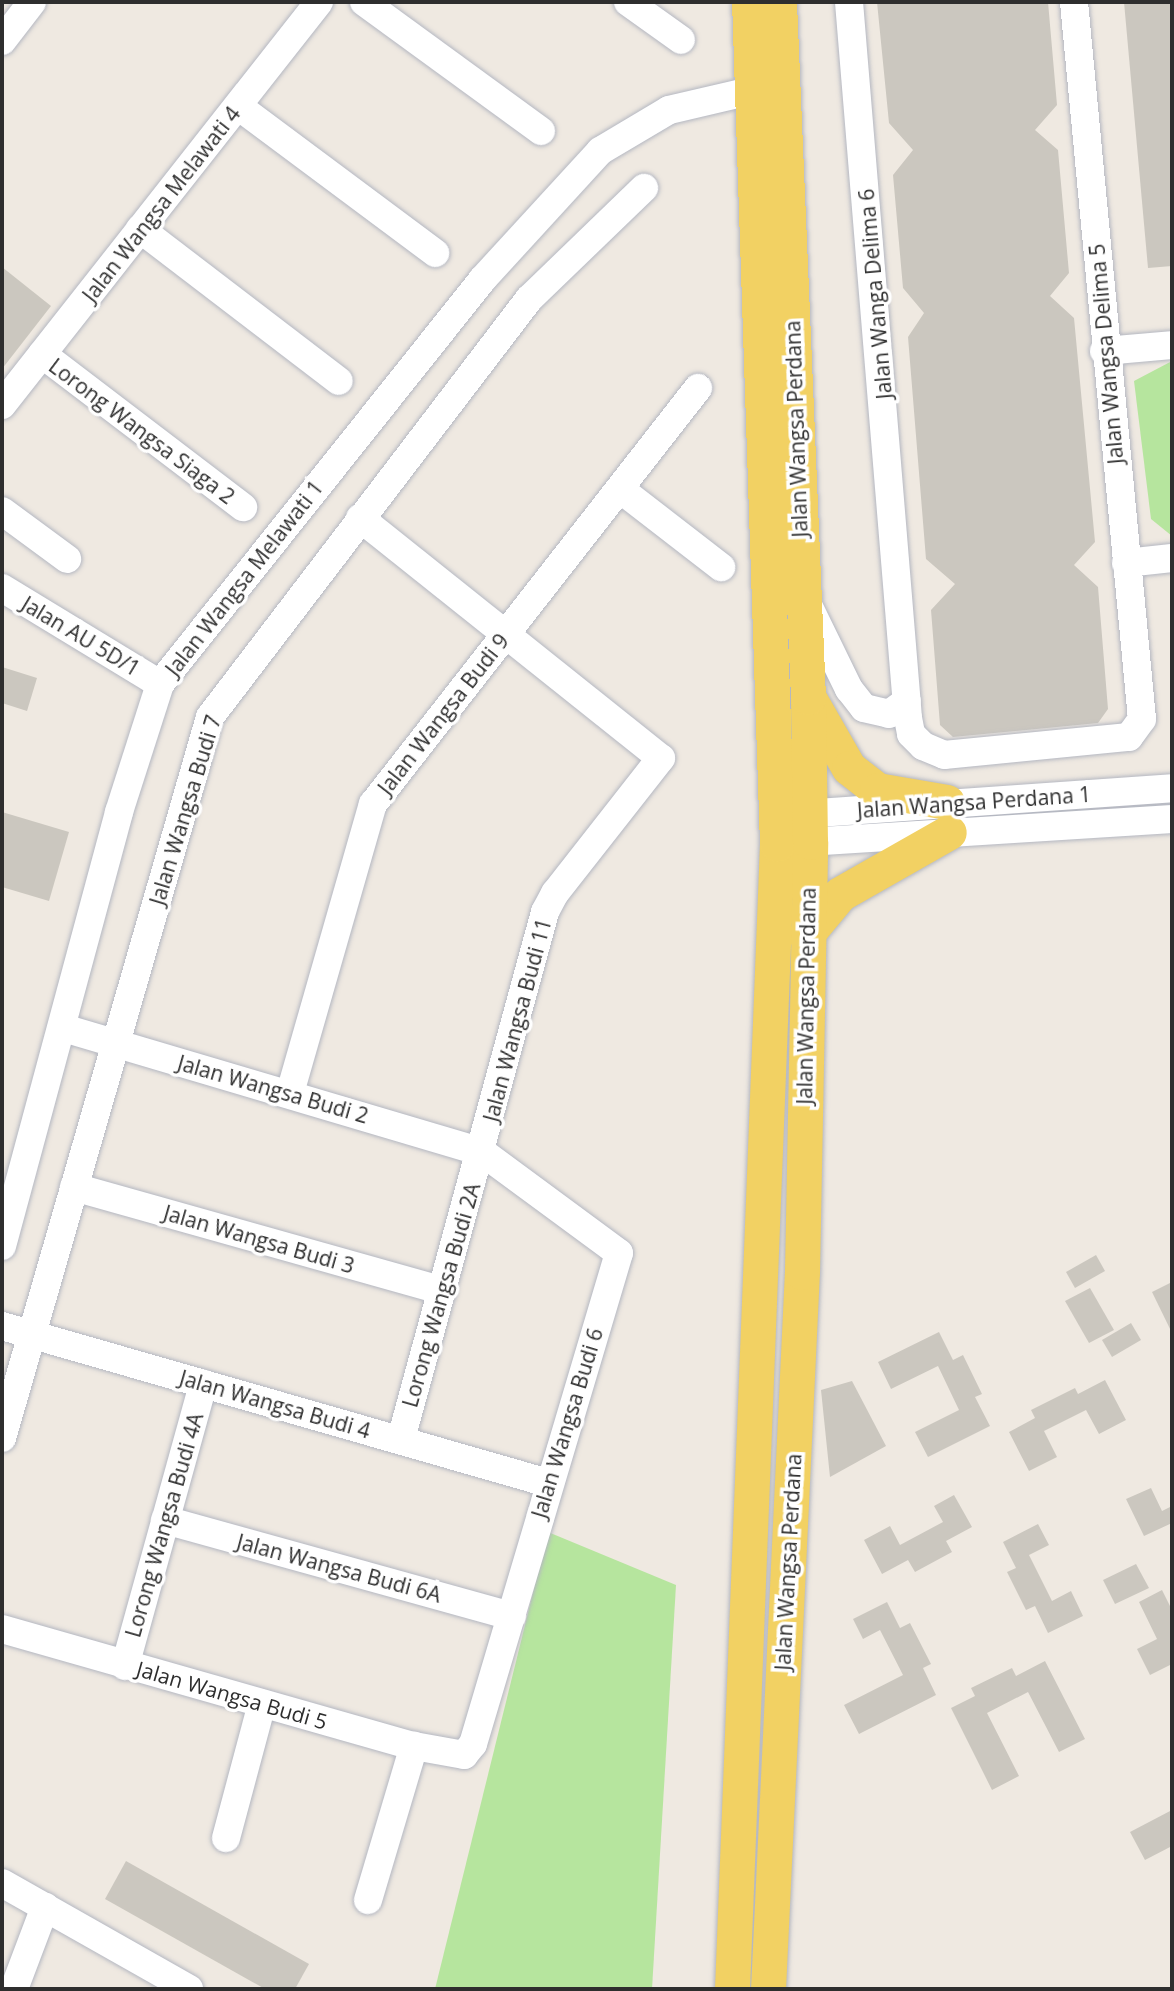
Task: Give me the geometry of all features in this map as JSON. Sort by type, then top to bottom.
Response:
[{"type":"main road","name":"Jalan Wangsa Perdana","points":[[749,2],[750,91],[793,829],[806,935],[803,1272],[768,1989]]},
{"type":"main road","name":"Jalan Wangsa Perdana","points":[[732,1989],[793,829],[808,697],[801,592],[779,2]]},
{"type":"main road","points":[[808,697],[849,768],[877,790],[948,817]]},
{"type":"main road","points":[[806,935],[840,894],[948,817]]},
{"type":"street","points":[[2,41],[32,2]]},
{"type":"street","name":"Jalan Wangsa Melawati 4","points":[[2,405],[319,2]]},
{"type":"street","points":[[364,2],[541,131]]},
{"type":"street","points":[[628,2],[681,40]]},
{"type":"street","name":"Jalan Wanga Delima 6","points":[[849,2],[911,734],[932,754],[944,755],[1129,737],[1139,729],[1140,705]]},
{"type":"street","name":"Jalan Wangsa Delima 5","points":[[1074,2],[1104,351],[1140,705]]},
{"type":"street","name":"Jalan Wangsa Melawati 1","points":[[2,1246],[119,813],[160,684],[482,280],[600,151],[669,110],[750,91]]},
{"type":"street","points":[[237,106],[435,253]]},
{"type":"street","name":"Jalan Wangsa Budi 7","points":[[2,1438],[210,717],[529,299],[644,188]]},
{"type":"street","points":[[140,229],[339,381]]},
{"type":"street","points":[[1104,351],[1172,345]]},
{"type":"street","name":"Lorong Wangsa Siaga 2","points":[[42,354],[243,507]]},
{"type":"street","name":"Jalan Wangsa Budi 9","points":[[290,1093],[373,804],[698,388]]},
{"type":"street","points":[[620,489],[721,567]]},
{"type":"street","points":[[2,511],[67,559]]},
{"type":"street","points":[[360,518],[506,633]]},
{"type":"street","points":[[1126,563],[1172,558]]},
{"type":"street","name":"Jalan AU 5D/1","points":[[2,588],[160,684]]},
{"type":"street","points":[[801,592],[849,689],[864,708],[889,714],[907,701]]},
{"type":"street","name":"Jalan Wangsa Budi 11","points":[[482,1152],[550,901],[661,758],[506,633]]},
{"type":"street","name":"Jalan Wangsa Perdana 1","points":[[793,829],[948,817],[1172,788]]},
{"type":"street","name":"Jalan Wangsa Perdana 1","points":[[948,817],[1172,819]]},
{"type":"street","name":"Jalan Wangsa Budi 2","points":[[63,1028],[482,1152]]},
{"type":"street","name":"Lorong Wangsa Budi 2A","points":[[401,1439],[482,1152]]},
{"type":"street","name":"Jalan Wangsa Budi 6","points":[[464,1755],[473,1744],[512,1616],[548,1483],[619,1252],[482,1152]]},
{"type":"street","name":"Jalan Wangsa Budi 3","points":[[75,1187],[443,1291]]},
{"type":"street","name":"Jalan Wangsa Budi 4","points":[[2,1326],[548,1483]]},
{"type":"street","name":"Lorong Wangsa Budi 4A","points":[[125,1666],[204,1384]]},
{"type":"street","name":"Jalan Wangsa Budi 6A","points":[[165,1520],[512,1616]]},
{"type":"street","name":"Jalan Wangsa Budi 5","points":[[2,1629],[414,1746],[464,1755]]},
{"type":"street","points":[[226,1838],[262,1704]]},
{"type":"street","points":[[368,1900],[414,1746]]},
{"type":"street","points":[[2,1883],[189,1989]]},
{"type":"street","points":[[15,1989],[45,1908]]},
{"type":"green space","points":[[1172,361],[1172,536],[1151,519],[1134,381]]},
{"type":"green space","points":[[548,1532],[676,1585],[652,1989],[435,1989]]},
{"type":"building","points":[[877,2],[1048,2],[1057,105],[1035,130],[1058,150],[1069,273],[1050,296],[1074,318],[1095,542],[1074,565],[1098,587],[1108,709],[1098,723],[953,737],[940,725],[931,610],[955,584],[926,559],[908,337],[924,313],[903,288],[893,175],[913,150],[889,123]]},
{"type":"building","points":[[1124,2],[1172,2],[1172,266],[1148,268]]},
{"type":"building","points":[[2,267],[51,306],[2,369]]},
{"type":"building","points":[[2,667],[37,678],[27,711],[2,703]]},
{"type":"building","points":[[2,812],[69,832],[49,901],[2,887]]},
{"type":"building","points":[[1096,1255],[1105,1271],[1075,1288],[1066,1272]]},
{"type":"building","points":[[1172,1282],[1172,1333],[1152,1292]]},
{"type":"building","points":[[1090,1288],[1114,1330],[1089,1343],[1065,1301]]},
{"type":"building","points":[[1131,1323],[1141,1340],[1112,1357],[1102,1340]]},
{"type":"building","points":[[939,1332],[953,1360],[963,1355],[982,1394],[975,1397],[990,1426],[928,1457],[915,1432],[959,1410],[938,1366],[891,1389],[878,1362]]},
{"type":"building","points":[[1105,1380],[1126,1420],[1099,1434],[1086,1410],[1044,1431],[1057,1457],[1029,1471],[1009,1432],[1035,1418],[1031,1410],[1075,1388],[1078,1394]]},
{"type":"building","points":[[852,1381],[886,1446],[830,1477],[821,1390]]},
{"type":"building","points":[[1151,1488],[1162,1511],[1172,1506],[1172,1523],[1144,1536],[1126,1499]]},
{"type":"building","points":[[954,1495],[972,1527],[946,1541],[952,1552],[915,1572],[908,1560],[882,1574],[864,1540],[890,1526],[900,1545],[943,1522],[934,1506]]},
{"type":"building","points":[[1038,1524],[1049,1545],[1029,1555],[1052,1601],[1071,1591],[1083,1616],[1048,1633],[1035,1606],[1026,1610],[1007,1572],[1016,1568],[1003,1542]]},
{"type":"building","points":[[1136,1564],[1149,1588],[1115,1604],[1103,1580]]},
{"type":"building","points":[[1162,1590],[1172,1610],[1172,1670],[1170,1665],[1150,1675],[1137,1649],[1157,1639],[1139,1602]]},
{"type":"building","points":[[887,1602],[900,1628],[910,1623],[931,1664],[923,1668],[936,1695],[859,1734],[844,1705],[903,1675],[880,1630],[863,1639],[853,1619]]},
{"type":"building","points":[[1045,1661],[1085,1739],[1059,1752],[1028,1692],[987,1713],[1019,1776],[992,1790],[951,1708],[975,1696],[971,1688],[1012,1668],[1016,1676]]},
{"type":"building","points":[[1172,1810],[1172,1846],[1145,1860],[1130,1832]]},
{"type":"building","points":[[126,1861],[309,1964],[295,1989],[265,1989],[105,1899]]}]
